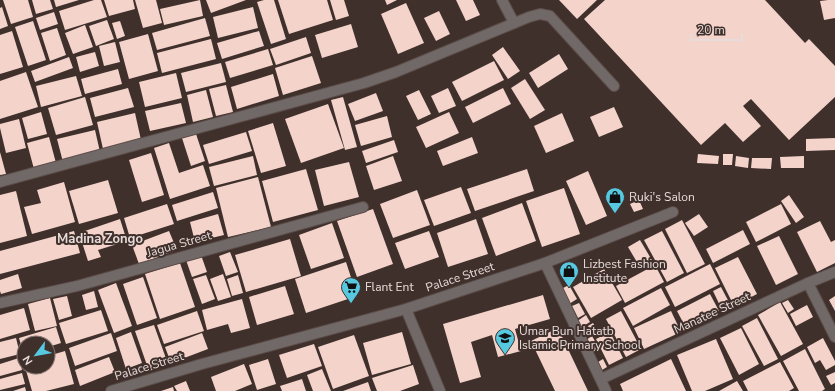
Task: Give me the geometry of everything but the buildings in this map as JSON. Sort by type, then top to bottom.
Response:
[{"type":"street","points":[[502,0],[514,23]]},
{"type":"street","points":[[0,182],[377,79],[514,23],[540,14],[550,16],[614,86]]},
{"type":"street","name":"Jagua Street","points":[[0,303],[77,286],[363,207]]},
{"type":"street","name":"Palace Street","points":[[111,391],[202,364],[406,309],[545,263],[673,212]]},
{"type":"street","points":[[545,263],[606,391]]},
{"type":"street","name":"Manatee Street","points":[[601,379],[808,283],[835,272]]},
{"type":"street","points":[[808,283],[835,337]]},
{"type":"street","points":[[406,309],[440,391]]},
{"type":"place","name":"Ruki's Salon","points":[[615,214]]},
{"type":"place","name":"Lizbest Fashion Institute","points":[[569,288]]},
{"type":"place","name":"Flant Ent","points":[[351,304]]},
{"type":"place","name":"Umar Bun Hatatb Islamic Primary School","points":[[505,355]]},
{"type":"district","name":"Madina Zongo","points":[[100,238]]}]
